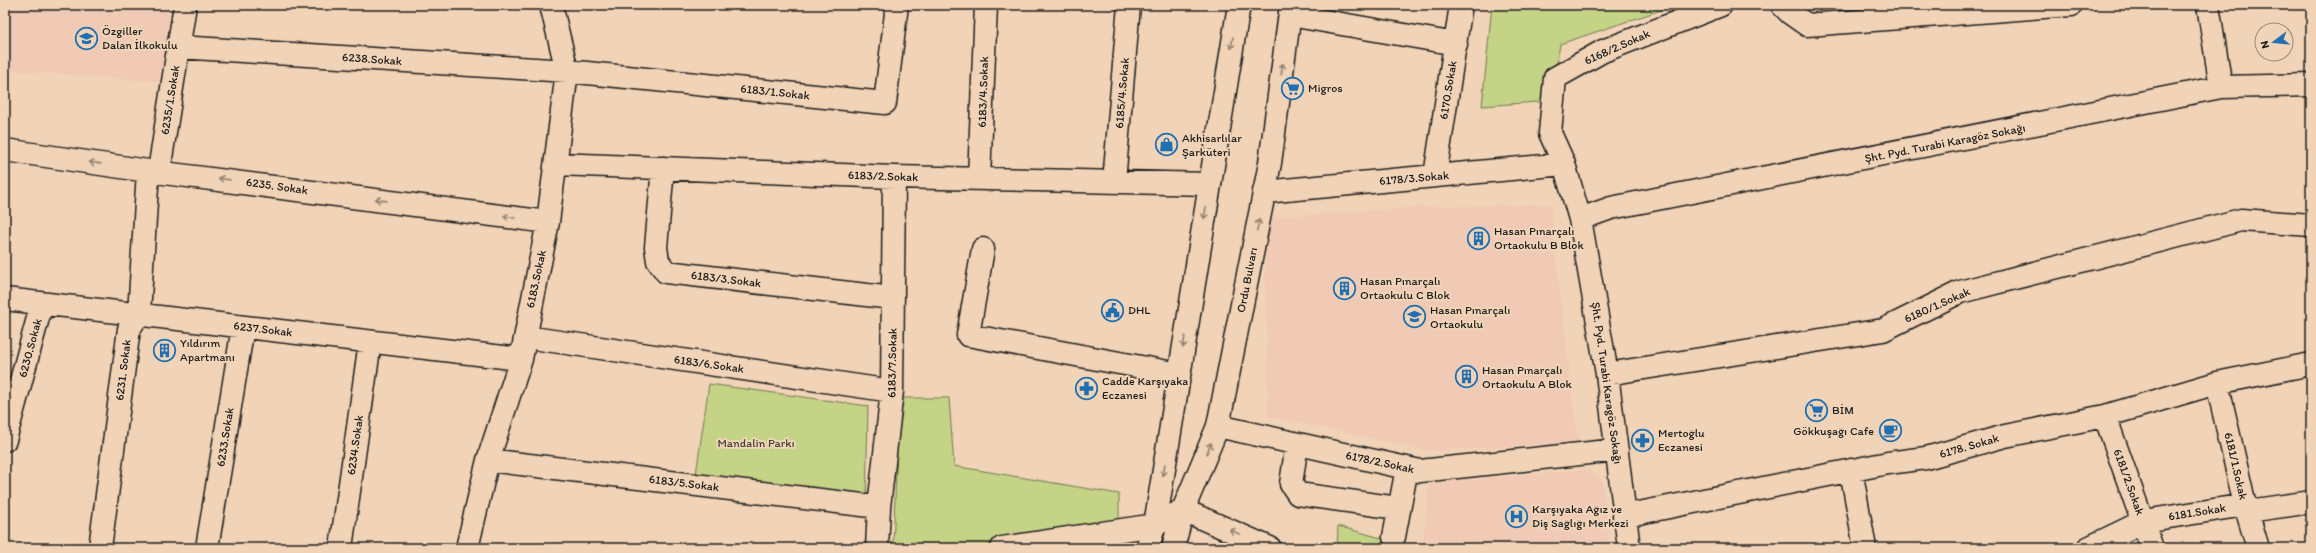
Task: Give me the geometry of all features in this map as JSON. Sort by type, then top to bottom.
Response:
[{"type":"street","name":"6235/1.Sokak","points":[[153,171],[178,48],[185,5]]},
{"type":"street","name":"6183.Sokak","points":[[467,548],[488,460],[521,360],[526,337],[527,322],[548,222],[557,164],[567,71],[551,5]]},
{"type":"street","name":"6183/1.Sokak","points":[[567,71],[885,103],[897,5]]},
{"type":"street","name":"6183/4.Sokak","points":[[979,179],[986,5]]},
{"type":"street","name":"6185/4.Sokak","points":[[1114,182],[1129,5]]},
{"type":"street","points":[[1147,548],[1155,525],[1238,5]]},
{"type":"street","name":"6170.Sokak","points":[[1435,176],[1461,5]]},
{"type":"street","name":"6168/2.Sokak","points":[[1564,164],[1550,133],[1555,78],[1603,50],[1721,5]]},
{"type":"street","points":[[1782,5],[1790,13],[1807,25],[2072,5]]},
{"type":"street","points":[[2208,5],[2221,87]]},
{"type":"street","points":[[1290,10],[1456,44]]},
{"type":"street","name":"Ordu Bulvarı","points":[[1174,548],[1184,510],[1218,426],[1270,164],[1290,10]]},
{"type":"street","name":"6238.Sokak","points":[[178,48],[567,71]]},
{"type":"street","name":"Şht. Pyd. Turabi Karagöz Sokağı","points":[[1580,218],[1611,208],[2221,87],[2311,85]]},
{"type":"street","name":"6235. Sokak","points":[[5,150],[153,171],[548,222]]},
{"type":"street","name":"6183/2.Sokak","points":[[557,164],[894,177],[1210,184]]},
{"type":"street","name":"6178/3.Sokak","points":[[1264,192],[1564,164]]},
{"type":"street","name":"Şht. Pyd. Turabi Karagöz Sokağı","points":[[1564,164],[1580,218],[1607,374],[1629,548]]},
{"type":"street","name":"6183/3.Sokak","points":[[663,168],[656,248],[658,261],[666,272],[893,298]]},
{"type":"street","name":"6231. Sokak","points":[[100,548],[129,329],[138,314],[153,171]]},
{"type":"street","name":"6183/7.Sokak","points":[[877,548],[879,507],[892,391],[894,177]]},
{"type":"street","name":"6180/1.Sokak","points":[[1607,374],[1883,330],[1960,292],[2241,220],[2311,225]]},
{"type":"street","points":[[983,249],[968,335],[1179,374]]},
{"type":"street","name":"6237.Sokak","points":[[5,299],[521,360]]},
{"type":"street","name":"6230.Sokak","points":[[5,440],[42,303]]},
{"type":"street","name":"6233.Sokak","points":[[207,548],[243,327]]},
{"type":"street","name":"6183/6.Sokak","points":[[526,337],[892,391]]},
{"type":"street","name":"6234.Sokak","points":[[341,548],[370,342]]},
{"type":"street","name":"6178. Sokak","points":[[1624,516],[1851,470],[1926,458],[2005,436],[2105,416],[2217,383],[2311,364]]},
{"type":"street","name":"6181/1.Sokak","points":[[2217,383],[2245,505],[2258,548]]},
{"type":"street","name":"6181/2.Sokak","points":[[2105,416],[2144,521],[2152,548]]},
{"type":"street","name":"6178/2.Sokak","points":[[1218,426],[1420,471],[1617,450]]},
{"type":"street","points":[[1297,444],[1291,484],[1298,494],[1398,508]]},
{"type":"street","name":"6183/5.Sokak","points":[[488,460],[879,507]]},
{"type":"street","points":[[1394,537],[1398,508],[1407,468]]},
{"type":"street","points":[[1851,470],[1865,548]]},
{"type":"street","name":"6181.Sokak","points":[[2088,548],[2144,521],[2245,505],[2255,510],[2311,502]]},
{"type":"street","points":[[1002,548],[1155,525],[1184,510],[1267,547]]},
{"type":"shaded area","name":"Özgiller Dalan İlkokulu","points":[[5,5],[170,5],[163,82],[5,70]]},
{"type":"shaded area","name":"Hasan Pınarçalı Ortaokulu","points":[[1550,204],[1578,443],[1430,451],[1268,416],[1264,218],[1416,207]]},
{"type":"shaded area","name":"Karşıyaka Ağız ve Diş Sağlığı Merkezi","points":[[1589,469],[1603,482],[1610,548],[1422,548],[1429,483]]},
{"type":"green space","points":[[1492,5],[1676,5],[1560,44],[1551,101],[1482,106]]},
{"type":"green space","name":"Mandalin Parkı","points":[[709,384],[868,406],[866,508],[694,488]]},
{"type":"green space","points":[[899,398],[949,398],[954,466],[1119,494],[1119,523],[972,548],[893,548]]},
{"type":"green space","points":[[1338,526],[1395,542],[1397,548],[1337,548]]},
{"type":"place","name":"Özgiller Dalan İlkokulu","points":[[86,38]]},
{"type":"place","name":"Migros","points":[[1293,88]]},
{"type":"place","name":"Akhisarlılar Şarküteri","points":[[1167,145]]},
{"type":"place","name":"Hasan Pınarçalı Ortaokulu B Blok","points":[[1478,238]]},
{"type":"place","name":"Hasan Pınarçalı Ortaokulu C Blok","points":[[1345,288]]},
{"type":"place","name":"DHL","points":[[1112,310]]},
{"type":"place","name":"Hasan Pınarçalı Ortaokulu","points":[[1414,317]]},
{"type":"place","name":"Yıldırım Apartmanı","points":[[164,350]]},
{"type":"place","name":"Hasan Pınarçalı Ortaokulu A Blok","points":[[1467,377]]},
{"type":"place","name":"Cadde Karşıyaka Eczanesi","points":[[1086,388]]},
{"type":"place","name":"BİM","points":[[1816,410]]},
{"type":"place","name":"Gökkuşağı Cafe","points":[[1890,431]]},
{"type":"place","name":"Mertoğlu Eczanesi","points":[[1642,440]]},
{"type":"place","name":"Karşıyaka Ağız ve Diş Sağlığı Merkezi","points":[[1516,516]]}]
